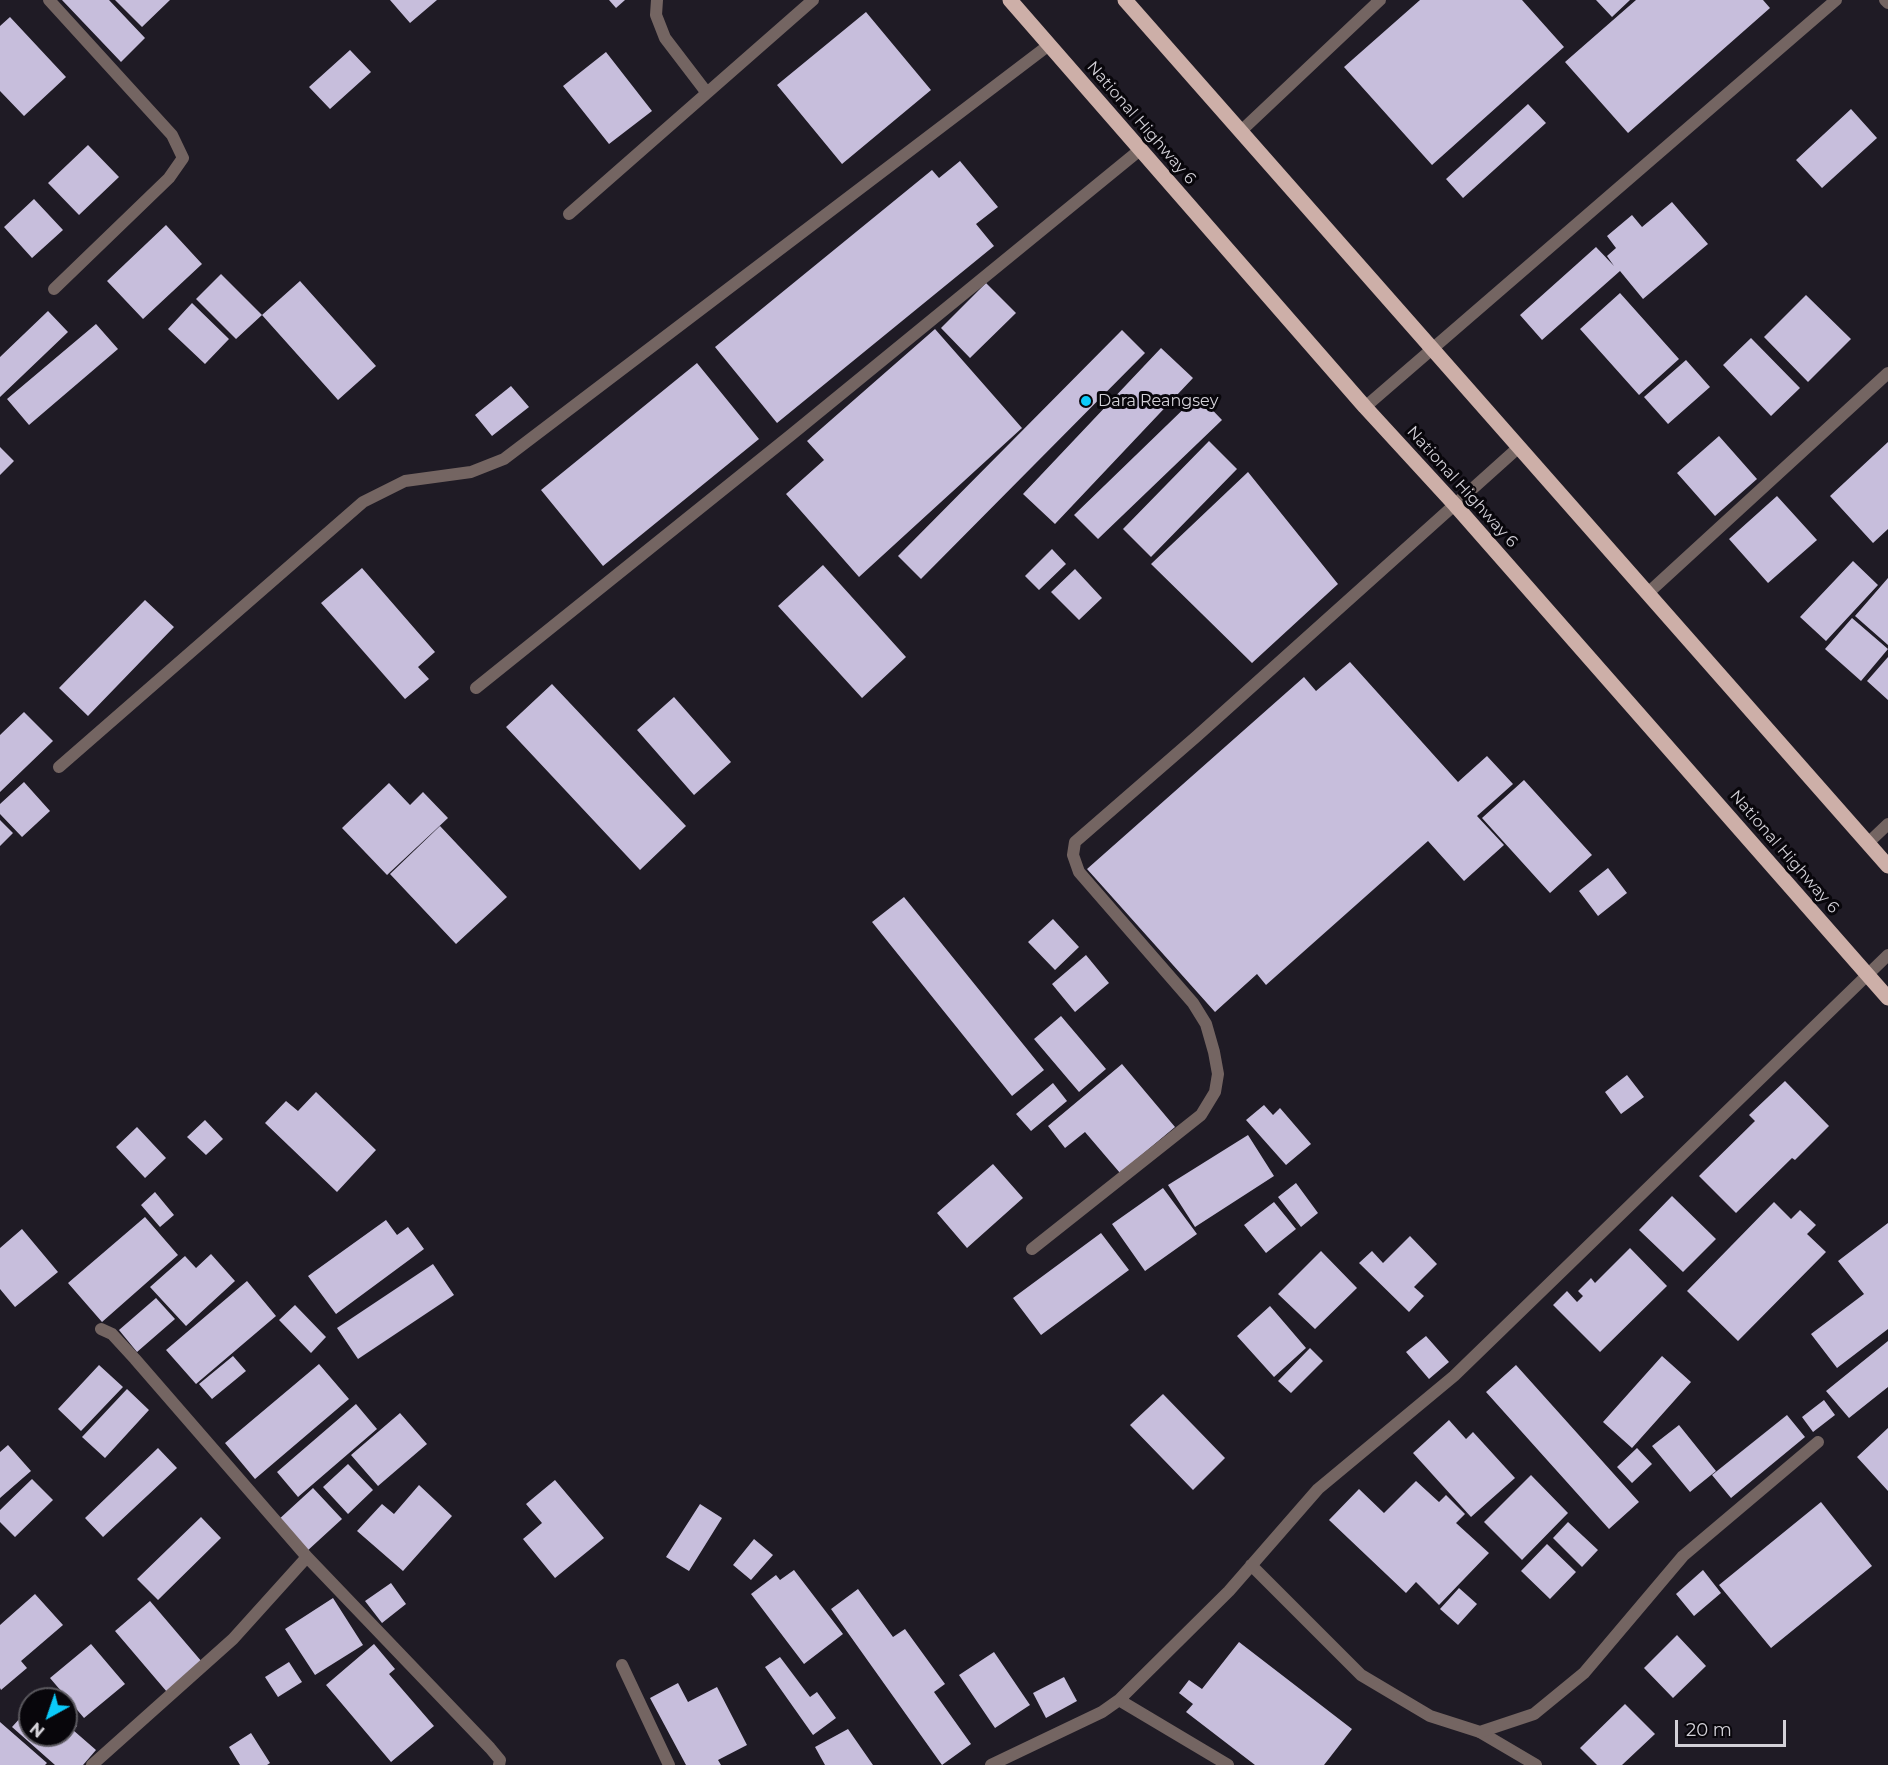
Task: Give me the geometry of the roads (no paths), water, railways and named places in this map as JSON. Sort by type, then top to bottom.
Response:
[{"type":"main road","name":"National Highway 6","points":[[1010,0],[1365,408],[1455,505],[1888,998]]},
{"type":"main road","points":[[1125,0],[1888,866]]},
{"type":"street","points":[[49,0],[172,135],[183,158],[169,178],[54,289]]},
{"type":"street","points":[[657,0],[656,15],[664,38],[707,93]]},
{"type":"street","points":[[569,214],[813,0]]},
{"type":"street","points":[[1241,131],[1380,0]]},
{"type":"street","points":[[1365,408],[1836,0]]},
{"type":"street","points":[[59,767],[363,502],[405,481],[471,472],[504,459],[1049,45]]},
{"type":"street","points":[[476,688],[1141,149]]},
{"type":"street","points":[[1648,593],[1888,373]]},
{"type":"street","points":[[1032,1250],[1202,1115],[1215,1092],[1218,1074],[1206,1024],[1193,1003],[1079,872],[1072,855],[1075,842],[1197,736],[1519,447]]},
{"type":"street","points":[[1868,843],[1888,824]]},
{"type":"street","points":[[991,1765],[1102,1712],[1119,1700],[1229,1590],[1318,1488],[1454,1376],[1888,955]]},
{"type":"street","points":[[100,1329],[112,1334],[135,1359],[307,1557],[490,1748],[500,1760],[499,1765]]},
{"type":"street","points":[[1480,1732],[1534,1714],[1584,1673],[1683,1556],[1818,1442]]},
{"type":"street","points":[[92,1765],[233,1639],[307,1557]]},
{"type":"street","points":[[1251,1565],[1361,1675],[1430,1716],[1480,1732],[1536,1765]]},
{"type":"street","points":[[622,1665],[669,1765]]},
{"type":"street","points":[[1119,1700],[1228,1765]]},
{"type":"place","name":"Dara Reangsey","points":[[1086,401]]}]
